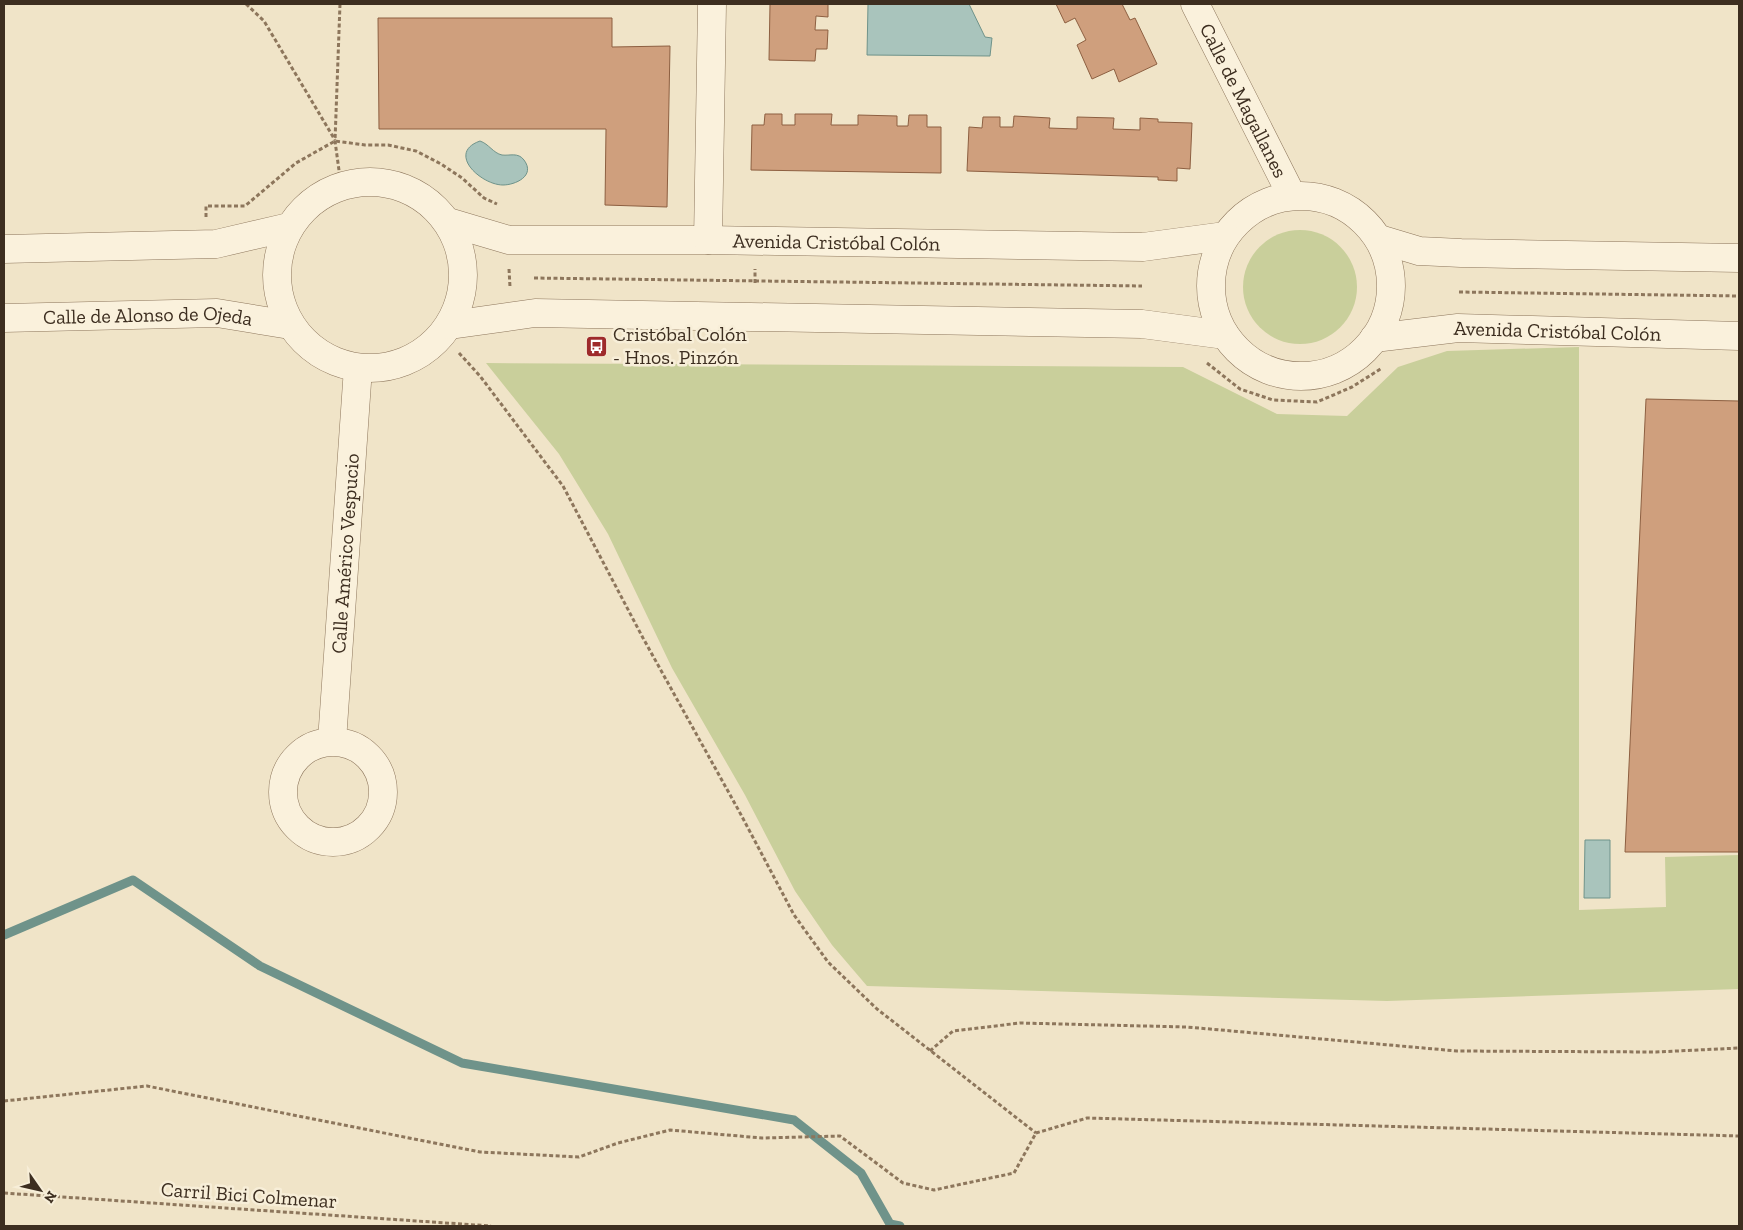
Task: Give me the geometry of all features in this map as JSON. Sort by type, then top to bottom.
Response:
[{"type":"street","points":[[708,240],[712,4]]},
{"type":"street","name":"Calle de Magallanes","points":[[1195,4],[1292,196]]},
{"type":"street","points":[[371,181],[401,186],[428,200],[448,222],[460,247],[464,273],[460,300],[445,330],[432,345],[410,360],[384,368],[358,368],[332,361],[308,346],[290,325],[280,301],[276,276],[279,251],[289,227],[309,204],[321,195],[341,185],[371,181]]},
{"type":"street","points":[[1292,196],[1317,197],[1341,205],[1362,219],[1379,239],[1388,263],[1391,289],[1386,315],[1374,338],[1357,356],[1336,369],[1311,375],[1286,375],[1262,368],[1241,354],[1225,335],[1212,302],[1212,268],[1225,236],[1243,216],[1266,202],[1292,196]]},
{"type":"street","name":"Avenida Cristóbal Colón","points":[[448,222],[509,240],[708,240],[1142,248],[1225,236]]},
{"type":"street","points":[[4,249],[216,244],[289,227]]},
{"type":"street","points":[[1379,239],[1419,251],[1739,258]]},
{"type":"street","name":"Calle de Alonso de Ojeda","points":[[4,318],[216,312],[290,325]]},
{"type":"street","points":[[445,330],[535,313],[1142,324],[1225,335]]},
{"type":"street","name":"Avenida Cristóbal Colón","points":[[1374,338],[1458,328],[1739,336]]},
{"type":"street","name":"Calle Américo Vespucio","points":[[332,740],[358,368]]},
{"type":"path","points":[[246,4],[264,21],[335,141]]},
{"type":"path","points":[[340,4],[335,141],[341,185]]},
{"type":"path","points":[[206,244],[206,206],[245,206],[296,163],[335,141],[365,145],[388,145],[416,151],[441,164],[462,178],[484,198],[508,209],[510,296]]},
{"type":"path","points":[[534,278],[1142,286]]},
{"type":"path","points":[[1459,292],[1739,296]]},
{"type":"path","points":[[445,330],[563,486],[643,638],[794,915],[828,962],[877,1009],[1036,1134]]},
{"type":"path","points":[[1198,358],[1215,368],[1240,389],[1273,400],[1317,402],[1352,387],[1384,366]]},
{"type":"path","points":[[930,1051],[953,1031],[1020,1023],[1188,1027],[1456,1051],[1656,1052],[1739,1048]]},
{"type":"path","points":[[4,1101],[147,1086],[480,1152],[579,1157],[618,1143],[670,1130],[762,1138],[840,1136],[903,1182],[934,1190],[1014,1173],[1036,1134],[1087,1118],[1739,1136]]},
{"type":"path","name":"Carril Bici Colmenar","points":[[4,1193],[491,1226]]},
{"type":"green space","points":[[1300,230],[1322,234],[1341,246],[1353,265],[1357,287],[1353,309],[1341,328],[1322,340],[1300,344],[1278,340],[1259,328],[1247,309],[1243,287],[1247,265],[1259,246],[1278,234]]},
{"type":"green space","points":[[1579,347],[1579,910],[1666,907],[1665,857],[1739,855],[1739,989],[1387,1001],[867,986],[832,945],[795,891],[745,795],[672,668],[608,534],[559,454],[486,363],[1183,367],[1277,414],[1347,416],[1398,367],[1447,351]]},
{"type":"water","points":[[868,4],[969,4],[985,37],[992,38],[990,56],[867,55]]},
{"type":"water","points":[[480,141],[499,154],[517,155],[522,158],[527,166],[526,175],[508,185],[494,184],[485,180],[471,168],[466,153],[470,146]]},
{"type":"water","points":[[1585,840],[1610,840],[1610,898],[1584,898]]},
{"type":"building","points":[[770,4],[828,4],[828,17],[816,16],[815,30],[828,30],[827,49],[816,49],[815,61],[769,60]]},
{"type":"building","points":[[1056,4],[1122,4],[1130,20],[1135,18],[1157,64],[1119,82],[1114,69],[1092,79],[1077,45],[1086,40],[1075,18],[1065,23]]},
{"type":"building","points":[[378,18],[612,18],[612,47],[670,46],[667,207],[605,205],[606,129],[379,129]]},
{"type":"building","points":[[765,114],[782,114],[782,125],[795,125],[795,114],[832,114],[831,125],[858,125],[858,115],[897,116],[897,126],[908,126],[909,115],[927,115],[927,127],[941,127],[941,173],[751,170],[752,125],[764,125]]},
{"type":"building","points":[[1014,116],[1050,118],[1049,128],[1077,129],[1077,117],[1114,118],[1113,129],[1140,130],[1140,118],[1158,119],[1158,122],[1192,123],[1190,169],[1177,168],[1177,181],[1158,180],[1158,177],[967,171],[969,127],[982,128],[983,117],[1000,117],[1000,127],[1013,127]]},
{"type":"building","points":[[1646,399],[1739,401],[1739,852],[1625,852]]},
{"type":"waterway","points":[[4,935],[133,880],[260,966],[462,1063],[794,1120],[861,1173],[890,1224],[900,1226]]},
{"type":"place","name":"Cristóbal Colón - Hnos. Pinzón","points":[[597,346]]}]
